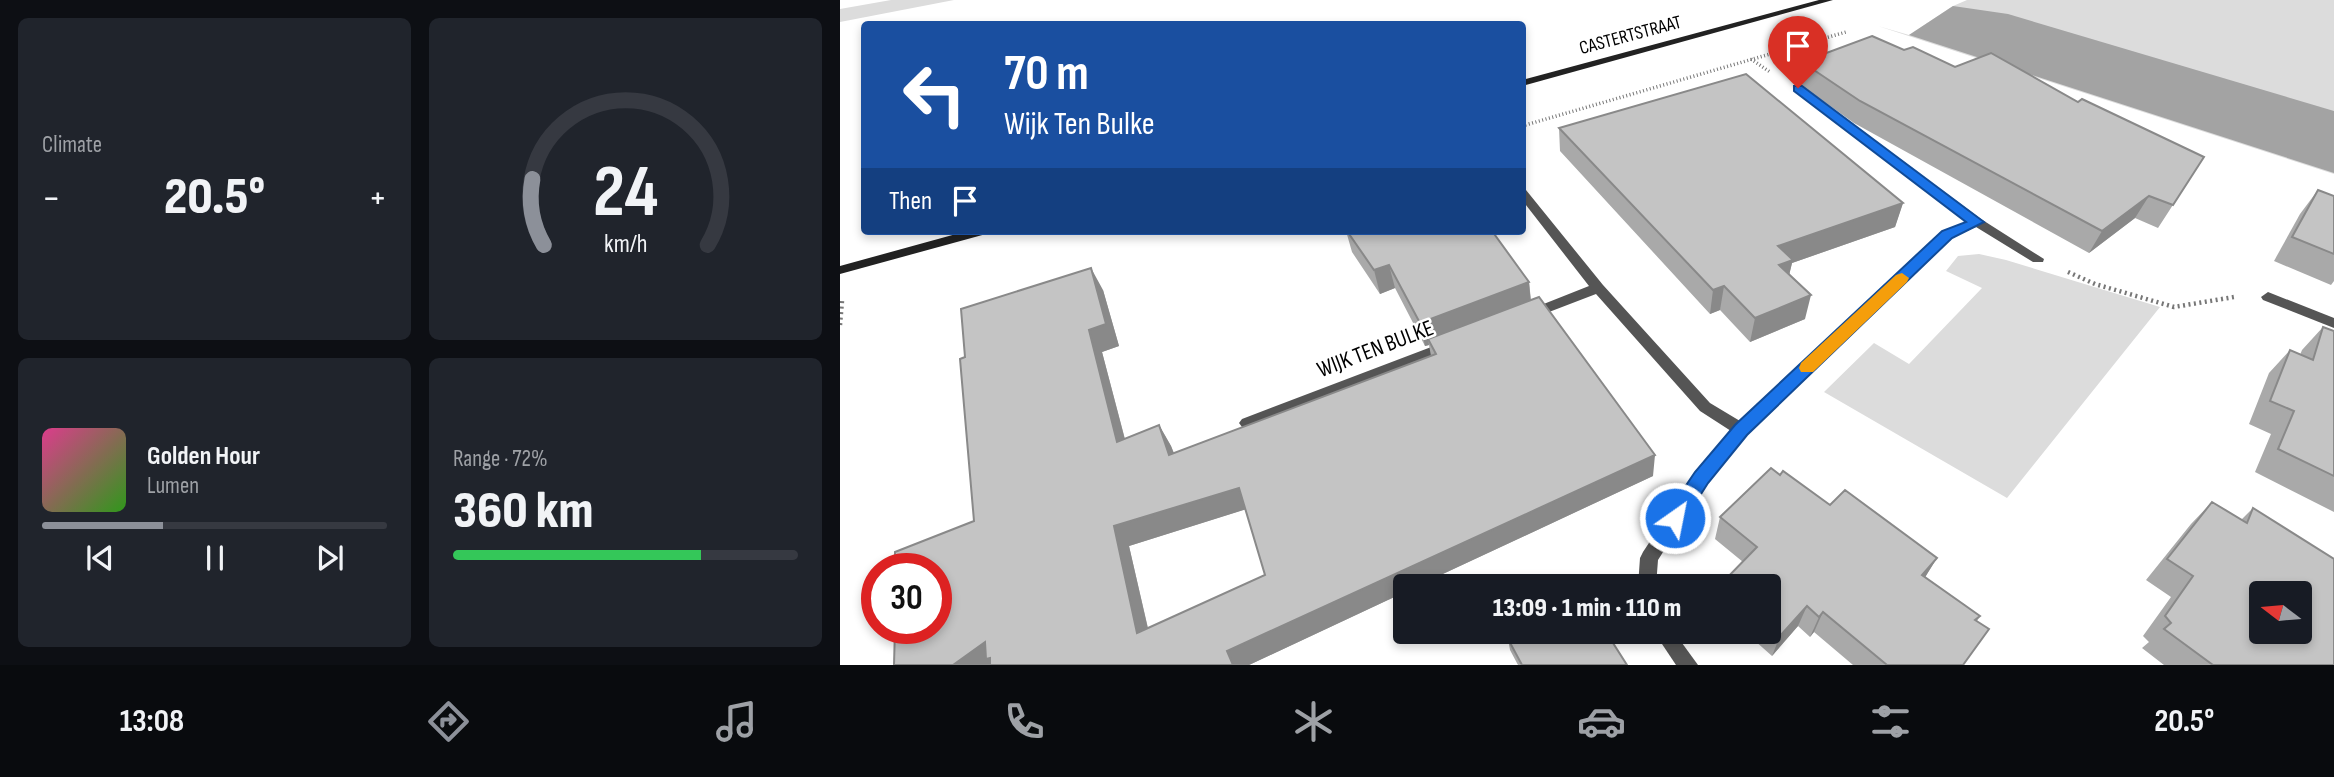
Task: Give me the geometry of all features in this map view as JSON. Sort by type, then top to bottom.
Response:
[{"type":"main road","name":"CASTERTSTRAAT","points":[[1526,82],[1829,0]]},
{"type":"main road","points":[[840,270],[967,235]]},
{"type":"street","points":[[1798,88],[1977,222],[2038,260]]},
{"type":"street","points":[[1526,197],[1598,288],[1705,407],[1741,430]]},
{"type":"street","points":[[1648,574],[1649,558],[1701,478],[1741,430],[1947,235],[1977,222]]},
{"type":"street","points":[[1520,318],[1598,288]]},
{"type":"street","points":[[2268,297],[2334,323]]},
{"type":"street","name":"WIJK TEN BULKE","points":[[1247,423],[1455,343]]},
{"type":"street","points":[[1673,644],[1688,665]]},
{"type":"path","points":[[1708,32],[1798,88]]},
{"type":"path","points":[[1526,125],[1846,32]]},
{"type":"path","points":[[2038,260],[2095,284],[2174,307],[2229,297],[2268,297]]},
{"type":"shaded area","points":[[891,0],[954,0],[840,22],[840,9]]},
{"type":"shaded area","points":[[1967,0],[2334,0],[2334,174],[1878,26],[1909,35]]},
{"type":"shaded area","points":[[1953,6],[2008,14],[2334,111],[2334,173],[1909,35]]},
{"type":"shaded area","points":[[1979,254],[2160,307],[2007,498],[1824,392],[1874,343],[1909,364],[1982,288],[1946,271],[1958,256]]},
{"type":"building","points":[[1872,36],[1904,50],[1913,47],[1955,67],[1991,53],[2078,102],[2082,99],[2204,157],[2173,205],[2149,196],[2102,231],[1860,101],[1802,62]]},
{"type":"building","points":[[1746,74],[1903,203],[1778,246],[1793,260],[1779,265],[1811,295],[1755,318],[1724,286],[1713,290],[1559,128]]},
{"type":"building","points":[[2318,190],[2334,196],[2334,254],[2292,237]]},
{"type":"building","points":[[1350,235],[1495,235],[1529,282],[1420,323],[1389,265],[1374,270]]},
{"type":"building","points":[[1091,268],[1106,324],[1089,330],[1117,442],[1159,425],[1169,455],[1436,354],[1428,339],[1539,297],[1655,455],[1227,651],[1233,665],[990,665],[990,658],[986,659],[985,642],[953,665],[894,665],[895,644],[952,644],[952,553],[895,552],[974,521],[960,359],[965,357],[961,309]],"holes":[[[1239,488],[1265,575],[1137,633],[1114,526]]]},
{"type":"building","points":[[2323,327],[2334,331],[2334,476],[2278,449],[2294,411],[2270,401],[2290,350],[2313,360]]},
{"type":"building","points":[[1771,468],[1780,475],[1783,471],[1830,505],[1845,490],[1937,558],[1922,575],[1980,616],[1975,620],[1989,629],[1963,665],[1887,665],[1823,612],[1819,617],[1807,606],[1781,635],[1781,574],[1731,574],[1757,547],[1720,517]]},
{"type":"building","points":[[2212,502],[2247,523],[2253,508],[2334,559],[2334,665],[2213,665],[2164,629],[2171,623],[2165,616],[2193,576],[2167,559]]},
{"type":"building","points":[[1511,644],[1614,644],[1627,665],[1522,665]]},
{"type":"slow traffic","points":[[1807,368],[1902,278]]},
{"type":"route","points":[[1675,518],[1701,478],[1741,430],[1947,235],[1977,222],[1798,88]]}]
